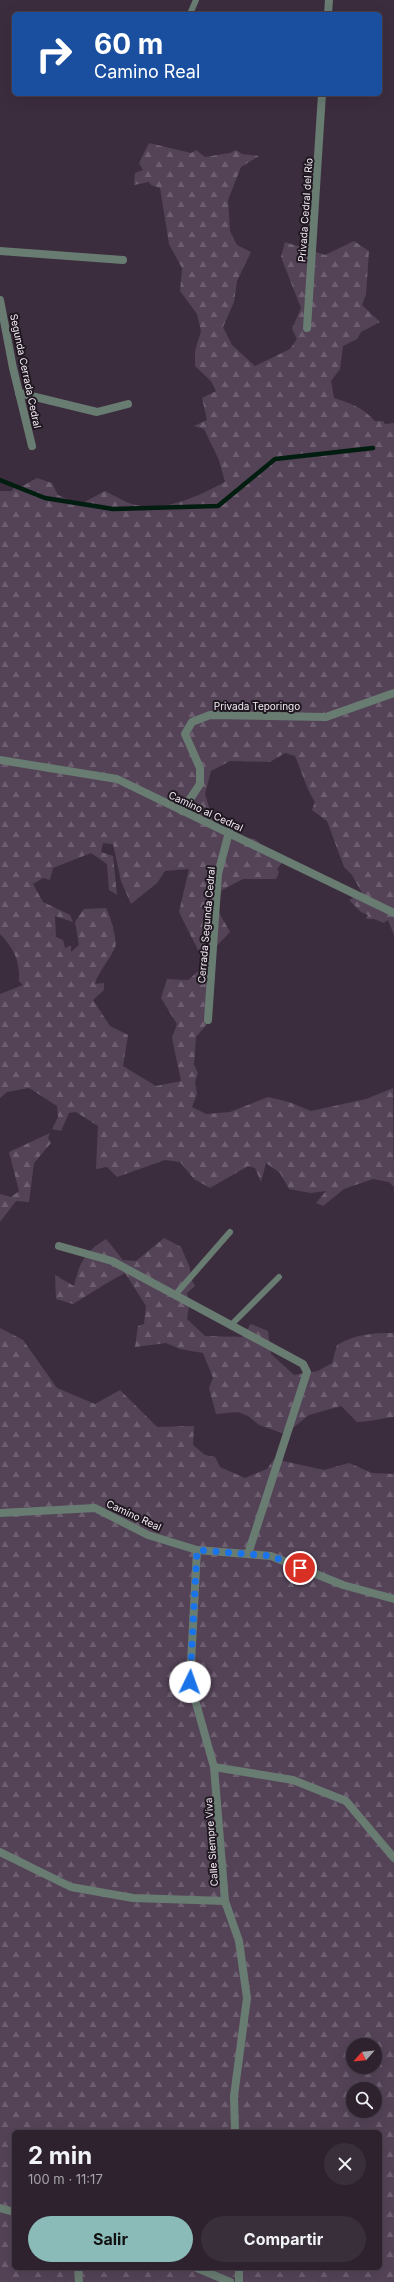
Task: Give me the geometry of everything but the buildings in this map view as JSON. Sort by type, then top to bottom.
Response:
[{"type":"street","points":[[328,12],[329,0]]},
{"type":"street","name":"Privada Cedral del Río","points":[[307,328],[322,96]]},
{"type":"street","points":[[0,251],[123,260]]},
{"type":"street","name":"Segunda Cerrada Cedral","points":[[0,300],[19,393],[32,446]]},
{"type":"street","points":[[19,393],[97,412],[128,404]]},
{"type":"street","name":"Privada Teporingo","points":[[182,811],[200,784],[200,768],[184,734],[192,722],[210,715],[326,717],[394,693]]},
{"type":"street","name":"Camino al Cedral","points":[[0,760],[117,779],[394,913]]},
{"type":"street","name":"Cerrada Segunda Cedral","points":[[208,1020],[218,874],[229,832]]},
{"type":"street","points":[[59,1246],[112,1261],[303,1364],[307,1372],[248,1554]]},
{"type":"street","name":"Camino Real","points":[[0,1513],[95,1508],[148,1535],[197,1550],[272,1556],[343,1585],[394,1599]]},
{"type":"street","name":"Calle Siempre Viva","points":[[197,1550],[190,1682],[214,1768],[225,1901],[239,1941],[247,1998],[234,2096],[235,2130]]},
{"type":"street","points":[[214,1768],[293,1780],[346,1801],[394,1858]]},
{"type":"street","points":[[0,1852],[72,1887],[133,1898],[225,1901]]},
{"type":"street","points":[[0,2208],[12,2211]]},
{"type":"street","points":[[78,2270],[79,2282]]},
{"type":"street","points":[[202,2270],[230,2282]]},
{"type":"street","points":[[239,2270],[239,2282]]},
{"type":"lane","points":[[191,12],[196,0]]},
{"type":"lane","points":[[175,1295],[230,1232]]},
{"type":"lane","points":[[231,1325],[279,1277]]},
{"type":"green space","points":[[149,143],[191,153],[196,150],[205,157],[230,153],[236,150],[242,154],[259,156],[241,167],[228,200],[230,231],[237,245],[251,252],[237,281],[234,302],[223,327],[232,345],[255,366],[290,349],[297,339],[292,329],[301,308],[281,257],[285,242],[325,255],[354,241],[369,251],[366,294],[362,305],[380,322],[361,332],[357,339],[343,346],[340,369],[331,381],[334,398],[356,406],[375,421],[383,421],[385,424],[394,423],[394,935],[388,920],[384,923],[374,919],[366,919],[368,915],[361,912],[349,900],[362,893],[352,875],[344,867],[327,821],[312,810],[315,802],[295,756],[285,753],[270,762],[230,761],[211,771],[205,794],[214,824],[245,838],[255,839],[282,863],[277,869],[279,872],[276,879],[243,879],[222,890],[217,909],[230,932],[208,955],[199,952],[179,912],[189,869],[165,871],[157,883],[131,904],[121,881],[113,844],[103,843],[101,852],[113,856],[117,895],[109,890],[107,864],[91,853],[53,868],[50,880],[43,878],[33,884],[43,902],[70,915],[73,922],[55,916],[56,937],[63,940],[65,948],[71,946],[71,952],[79,945],[75,922],[84,909],[106,908],[110,916],[116,945],[111,956],[99,974],[95,984],[104,983],[104,990],[93,1000],[110,1026],[128,1035],[123,1066],[156,1086],[181,1081],[172,1038],[177,1024],[161,998],[167,979],[188,980],[208,963],[207,990],[212,1018],[196,1037],[194,1065],[198,1073],[195,1082],[197,1094],[192,1107],[206,1114],[230,1112],[268,1097],[289,1102],[311,1111],[366,1099],[393,1088],[394,1187],[389,1182],[373,1179],[344,1189],[323,1206],[316,1203],[326,1191],[311,1193],[289,1189],[280,1173],[266,1163],[261,1182],[255,1168],[248,1166],[210,1188],[194,1179],[180,1162],[165,1160],[117,1177],[107,1167],[96,1169],[98,1126],[76,1112],[69,1113],[61,1131],[52,1129],[58,1117],[57,1106],[29,1088],[7,1092],[0,1098],[0,994],[23,985],[19,981],[15,955],[0,934],[0,491],[12,491],[14,486],[19,488],[37,478],[52,483],[58,495],[79,505],[105,491],[124,501],[147,507],[182,501],[225,482],[219,460],[204,429],[194,426],[207,420],[202,398],[216,391],[211,381],[195,366],[195,351],[201,331],[197,314],[180,291],[182,268],[169,244],[160,188],[151,185],[149,182],[134,185],[135,173],[143,170],[139,163]]},
{"type":"green space","points":[[50,1133],[48,1138],[51,1143],[34,1163],[29,1202],[16,1201],[0,1222],[0,1194],[11,1197],[19,1191],[9,1152]]},
{"type":"green space","points":[[164,1238],[181,1247],[190,1268],[190,1277],[195,1286],[187,1293],[189,1305],[187,1319],[205,1336],[242,1337],[251,1324],[268,1331],[271,1354],[294,1375],[318,1371],[332,1363],[337,1345],[351,1338],[378,1333],[394,1333],[394,1417],[357,1422],[341,1406],[309,1415],[285,1434],[259,1425],[248,1416],[238,1412],[216,1414],[209,1388],[213,1378],[203,1353],[180,1349],[166,1343],[135,1347],[138,1326],[144,1324],[146,1306],[125,1273],[73,1304],[56,1299],[55,1275],[74,1286],[78,1270],[84,1259],[93,1249],[106,1239],[123,1260],[136,1261]]},
{"type":"green space","points":[[0,1328],[23,1340],[57,1388],[95,1404],[120,1390],[157,1427],[194,1426],[193,1445],[205,1455],[215,1457],[220,1467],[245,1478],[267,1469],[274,1459],[324,1470],[349,1463],[372,1473],[394,1474],[394,2282],[0,2282]]},
{"type":"waterway","points":[[0,480],[45,498],[113,509],[218,506],[275,459],[373,448]]},
{"type":"route","points":[[190,1682],[197,1550],[272,1556],[300,1568]]}]
